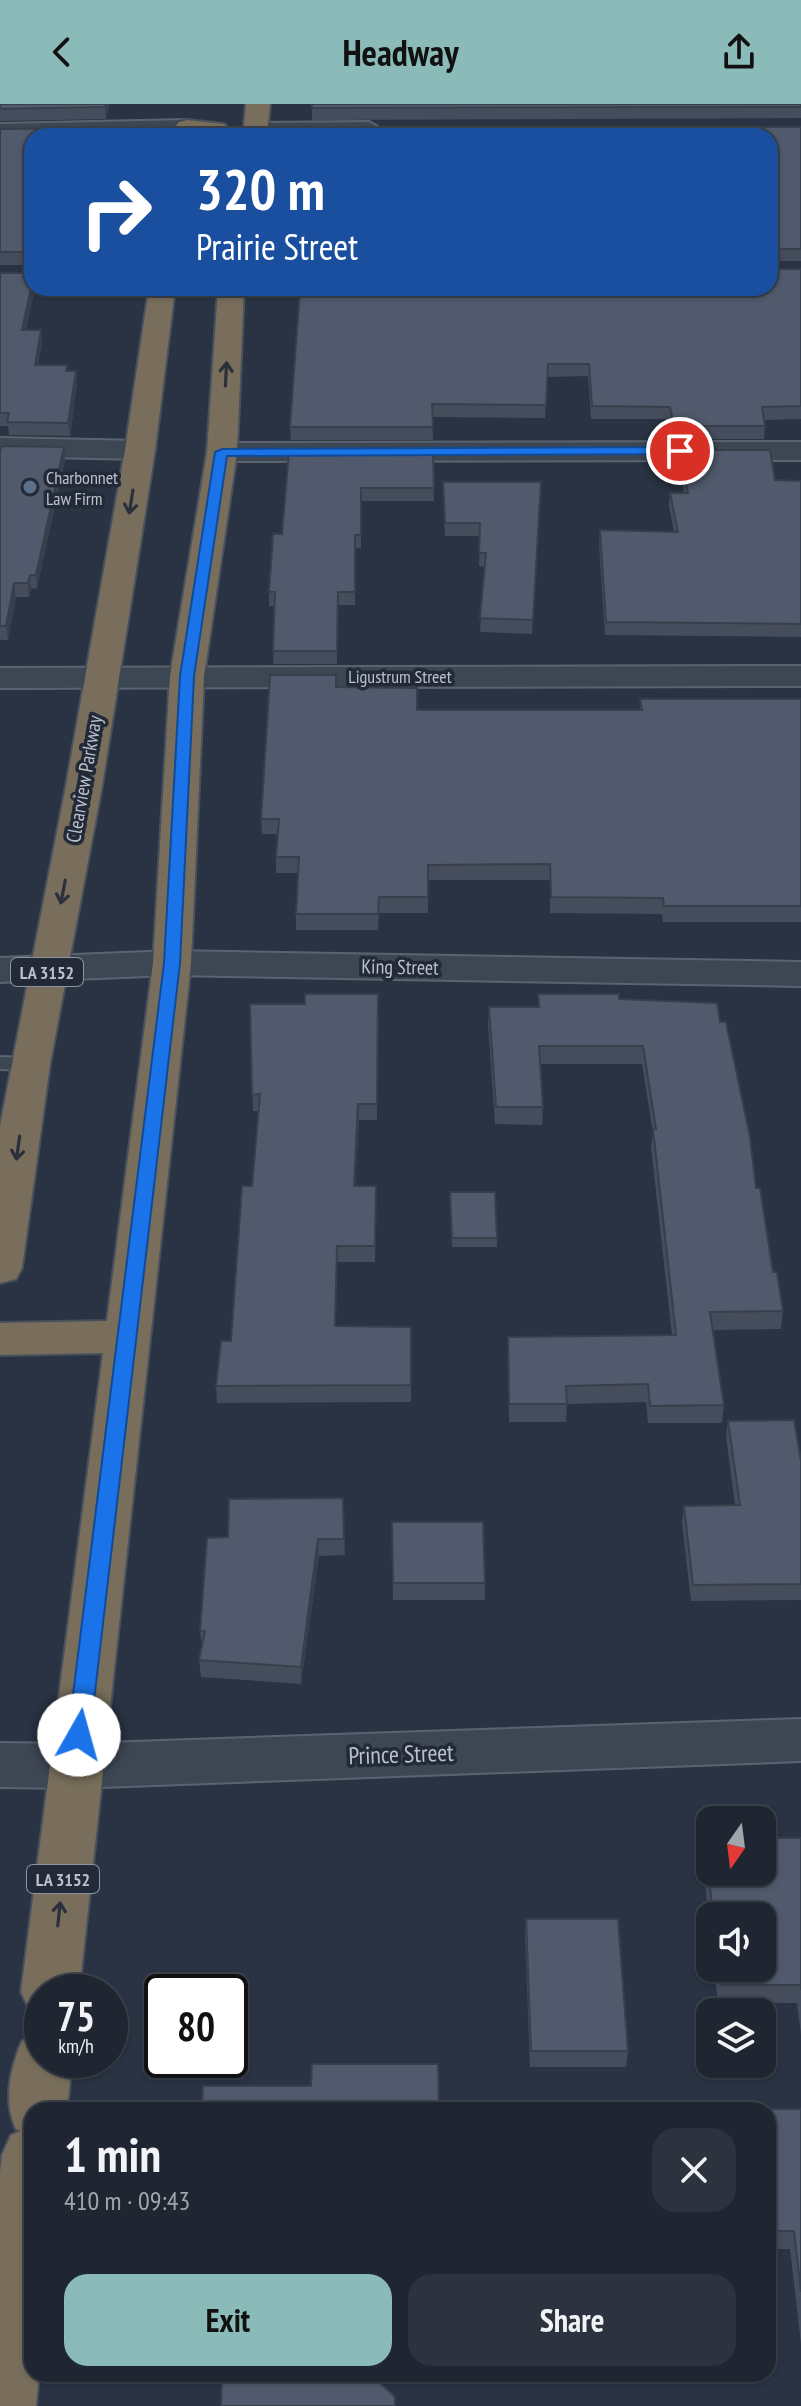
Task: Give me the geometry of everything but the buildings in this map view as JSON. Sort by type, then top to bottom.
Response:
[{"type":"highway","points":[[256,128],[258,104]]},
{"type":"highway","points":[[187,122],[212,128]]},
{"type":"highway","name":"Clearview Parkway","points":[[0,1268],[15,1063],[47,970],[102,678],[140,450],[161,296]]},
{"type":"highway","name":"LA 3152","points":[[52,1974],[172,963],[187,676],[222,452],[231,296]]},
{"type":"highway","points":[[0,1339],[126,1337]]},
{"type":"highway","points":[[38,2102],[41,2078]]},
{"type":"highway","points":[[3,2402],[24,2223]]},
{"type":"street","points":[[62,128],[187,122]]},
{"type":"street","points":[[0,131],[24,130]]},
{"type":"street","points":[[0,447],[140,450]]},
{"type":"street","points":[[222,452],[801,451]]},
{"type":"street","name":"Ligustrum Street","points":[[0,678],[801,676]]},
{"type":"street","name":"King Street","points":[[0,970],[172,963],[801,974]]},
{"type":"street","name":"Prince Street","points":[[0,1765],[75,1766],[801,1740]]},
{"type":"place","name":"Charbonnet Law Firm","points":[[30,487]]},
{"type":"route","points":[[79,1735],[172,963],[187,676],[222,452],[680,451]]}]
